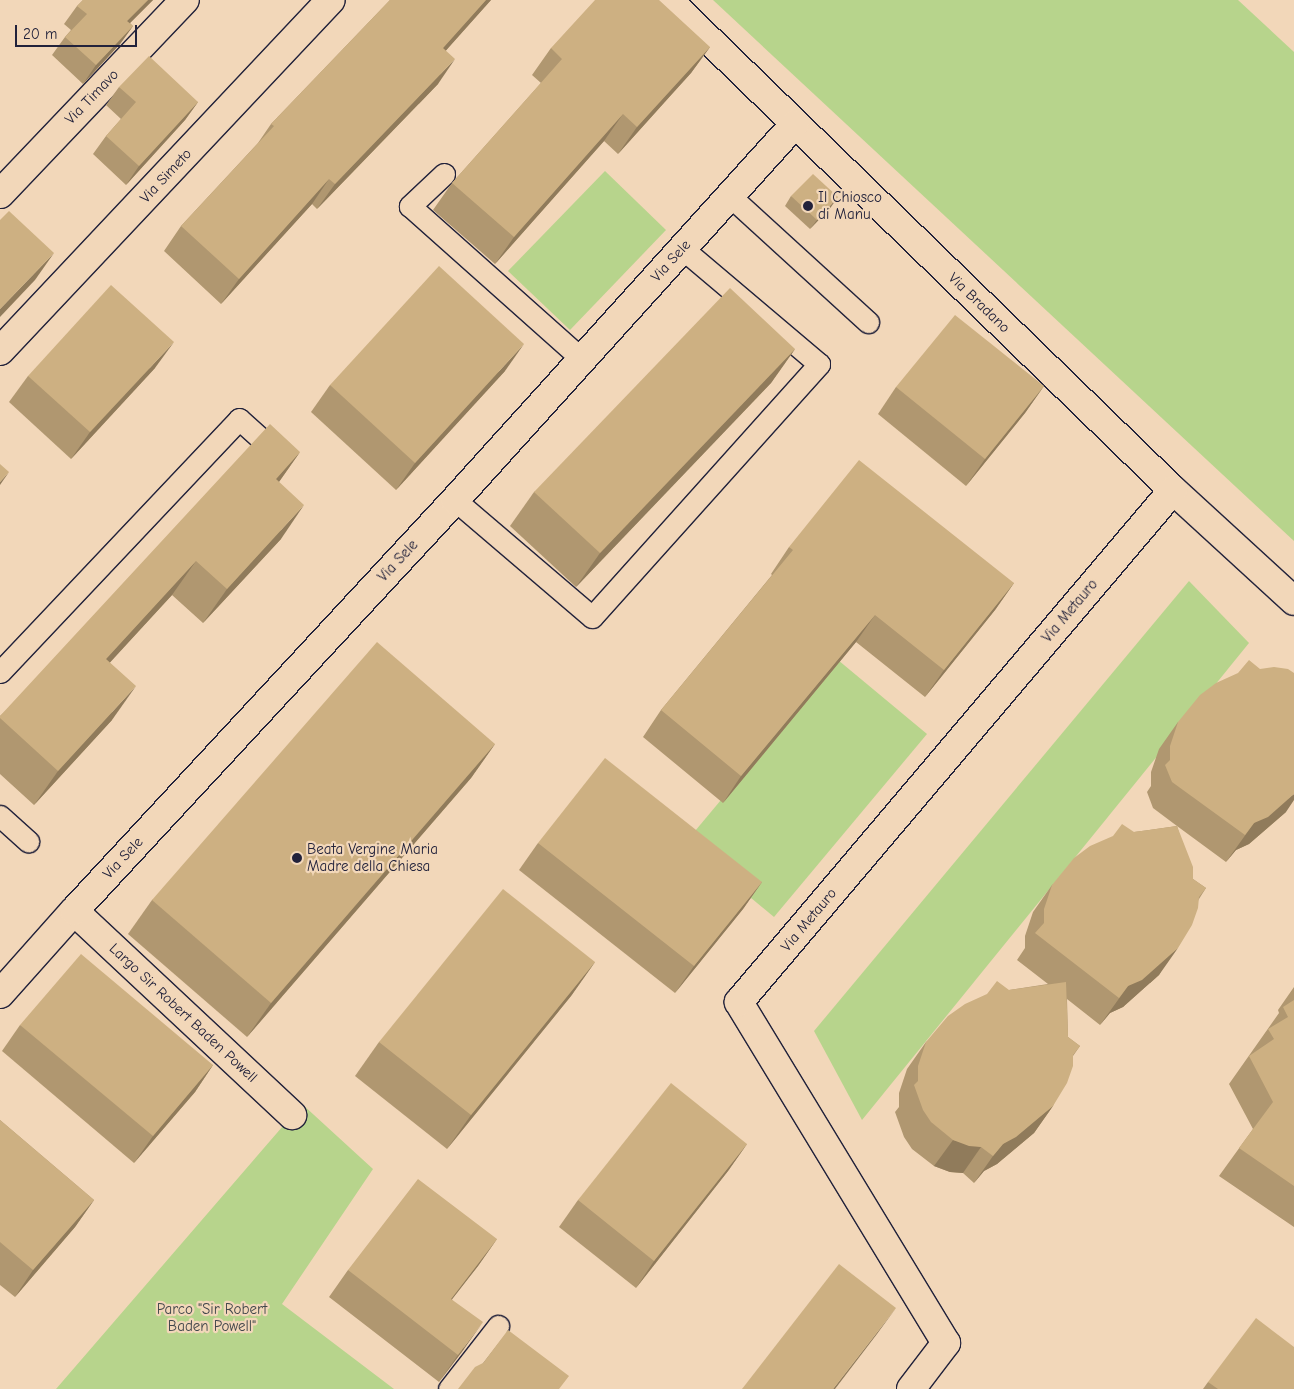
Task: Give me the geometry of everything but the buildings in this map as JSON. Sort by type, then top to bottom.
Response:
[{"type":"street","name":"Via Timavo","points":[[0,194],[185,0]]},
{"type":"street","name":"Via Simeto","points":[[0,351],[332,0]]},
{"type":"street","name":"Via Bradano","points":[[668,0],[794,125],[1173,490],[1294,601]]},
{"type":"street","name":"Via Sele","points":[[0,994],[74,911],[455,500],[794,125]]},
{"type":"street","name":"Via Metauro","points":[[911,1389],[946,1343],[739,1002],[1173,490]]},
{"type":"street","name":"Largo Sir Robert Baden Powell","points":[[74,911],[292,1115]]},
{"type":"lane","points":[[444,174],[410,206],[582,359]]},
{"type":"lane","points":[[730,196],[868,322]]},
{"type":"lane","points":[[455,500],[592,617],[819,364],[683,248]]},
{"type":"lane","points":[[0,672],[239,419],[269,446]]},
{"type":"lane","points":[[0,816],[28,842]]},
{"type":"lane","points":[[449,1389],[498,1326]]},
{"type":"green space","points":[[713,0],[1238,0],[1294,52],[1294,541]]},
{"type":"green space","points":[[605,171],[666,230],[570,330],[508,271]]},
{"type":"green space","points":[[1189,581],[1249,643],[862,1120],[814,1031]]},
{"type":"green space","points":[[838,660],[927,734],[774,917],[685,843]]},
{"type":"green space","name":"Parco \"Sir Robert Baden Powell\"","points":[[302,1104],[373,1169],[282,1304],[394,1389],[56,1389]]},
{"type":"place","name":"Il Chiosco di Manu","points":[[808,206]]},
{"type":"place","name":"Beata Vergine Maria Madre della Chiesa","points":[[297,858]]}]
